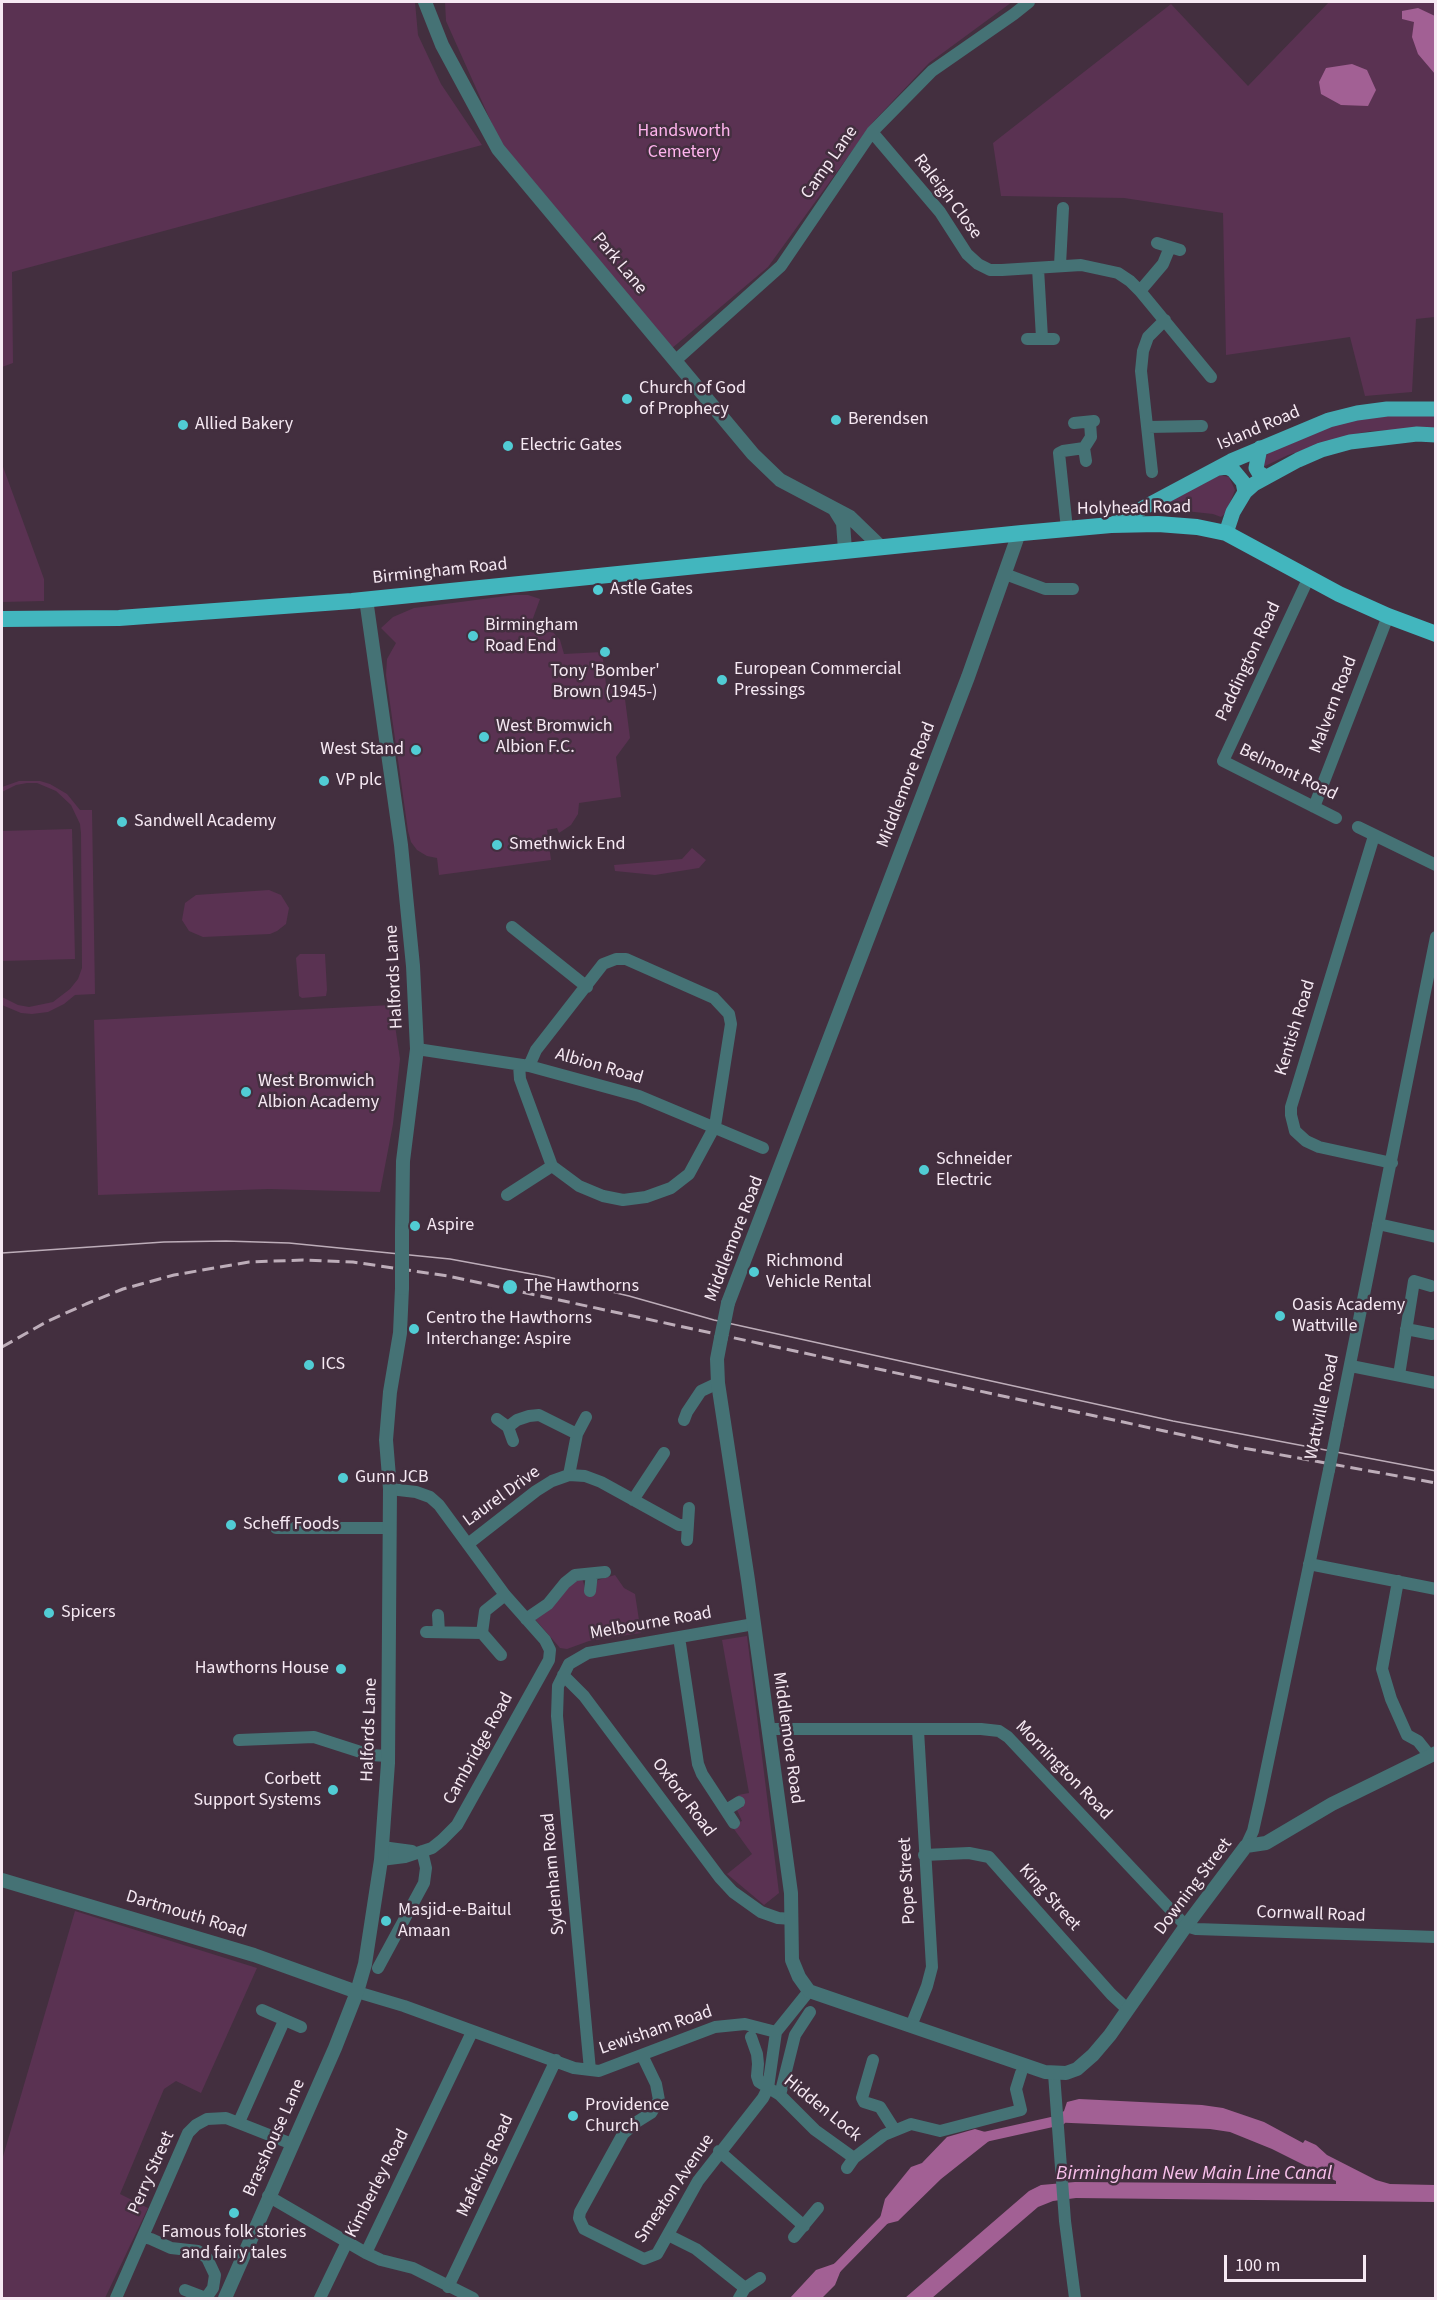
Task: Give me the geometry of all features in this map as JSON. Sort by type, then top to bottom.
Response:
[{"type":"highway","name":"Holyhead Road","points":[[881,547],[1111,525],[1189,526],[1226,534],[1388,616],[1436,634]]},
{"type":"highway","name":"Birmingham Road","points":[[2,619],[119,618],[366,600],[881,547]]},
{"type":"main road","name":"Island Road","points":[[1111,525],[1260,448],[1329,420],[1387,409],[1436,409]]},
{"type":"main road","points":[[1226,534],[1233,512],[1245,492],[1266,477],[1321,450],[1350,442],[1417,434],[1436,435]]},
{"type":"main road","points":[[1260,448],[1256,468],[1266,477]]},
{"type":"main road","points":[[1219,468],[1227,467],[1233,470],[1244,482],[1245,492]]},
{"type":"street","name":"Park Lane","points":[[425,2],[442,45],[498,149],[753,454],[780,480],[862,526],[881,547]]},
{"type":"street","name":"Camp Lane","points":[[676,360],[781,266],[872,132],[932,71],[1029,2]]},
{"type":"street","name":"Raleigh Close","points":[[872,132],[940,212],[967,254],[978,264],[990,270],[1081,265],[1118,273],[1140,291],[1211,377]]},
{"type":"street","points":[[1060,266],[1057,221],[1063,207]]},
{"type":"street","points":[[1140,291],[1163,264],[1169,247]]},
{"type":"street","points":[[1027,339],[1048,339],[1038,268]]},
{"type":"street","points":[[1152,472],[1141,371],[1143,351],[1148,337],[1165,321]]},
{"type":"street","points":[[1067,529],[1059,453],[1063,450],[1085,454],[1091,437],[1092,421],[1074,423]]},
{"type":"street","points":[[1148,427],[1202,426]]},
{"type":"street","points":[[833,508],[843,523],[845,550]]},
{"type":"street","name":"Middlemore Road","points":[[809,1991],[797,1973],[792,1960],[791,1893],[718,1383],[717,1359],[728,1303],[960,698],[1019,533]]},
{"type":"street","points":[[1005,574],[1018,581],[1045,589],[1073,589]]},
{"type":"street","name":"Paddington Road","points":[[1223,761],[1309,578]]},
{"type":"street","name":"Halfords Lane","points":[[357,1992],[365,1964],[382,1853],[388,1756],[390,1489],[386,1440],[387,1419],[398,1354],[402,1288],[403,1161],[417,1049],[407,890],[366,600]]},
{"type":"street","name":"Malvern Road","points":[[1314,807],[1388,616]]},
{"type":"street","name":"Belmont Road","points":[[1223,761],[1336,818]]},
{"type":"street","points":[[1358,827],[1436,865]]},
{"type":"street","name":"Kentish Road","points":[[1374,836],[1291,1107],[1291,1115],[1295,1131],[1306,1141],[1319,1147],[1392,1163]]},
{"type":"street","points":[[512,927],[587,987]]},
{"type":"street","name":"Wattville Road","points":[[1246,1846],[1253,1832],[1258,1811],[1351,1366],[1368,1267],[1432,977],[1436,937]]},
{"type":"street","points":[[616,959],[626,959],[714,998],[724,1006],[729,1014],[731,1024],[715,1126],[689,1174],[671,1188],[646,1197],[623,1200],[603,1196],[579,1186],[552,1166],[520,1079],[524,1066],[587,987],[603,964],[616,959]]},
{"type":"street","name":"Albion Road","points":[[417,1049],[524,1066],[639,1096],[763,1148]]},
{"type":"street","points":[[507,1195],[552,1166]]},
{"type":"street","points":[[1378,1224],[1436,1237]]},
{"type":"street","points":[[1399,1375],[1414,1281],[1431,1286]]},
{"type":"street","points":[[1406,1329],[1432,1334]]},
{"type":"street","points":[[1351,1366],[1436,1383]]},
{"type":"street","points":[[684,1420],[701,1391],[718,1383]]},
{"type":"street","points":[[508,1427],[529,1416],[539,1415],[577,1434]]},
{"type":"street","points":[[569,1475],[577,1434],[586,1417]]},
{"type":"street","points":[[497,1419],[508,1427],[513,1442]]},
{"type":"street","points":[[633,1500],[664,1453]]},
{"type":"street","name":"Laurel Drive","points":[[468,1544],[536,1491],[552,1481],[569,1475],[585,1476],[601,1482],[679,1525],[688,1525]]},
{"type":"street","points":[[390,1489],[408,1490],[430,1497],[439,1505],[526,1619],[548,1604],[555,1593],[574,1575],[598,1573],[590,1591]]},
{"type":"street","points":[[687,1540],[689,1508]]},
{"type":"street","points":[[276,1528],[389,1528]]},
{"type":"street","points":[[1309,1564],[1436,1588]]},
{"type":"street","points":[[1398,1581],[1382,1669],[1391,1699],[1407,1735],[1433,1754]]},
{"type":"street","points":[[482,1633],[485,1611],[505,1594]]},
{"type":"street","points":[[438,1615],[433,1632],[482,1633],[501,1655]]},
{"type":"street","name":"Cambridge Road","points":[[382,1853],[405,1857],[422,1851],[442,1840],[457,1825],[549,1660],[550,1650],[545,1640],[526,1619]]},
{"type":"street","name":"Melbourne Road","points":[[563,1675],[569,1664],[588,1653],[754,1624]]},
{"type":"street","points":[[679,1637],[698,1764],[734,1823]]},
{"type":"street","name":"Oxford Road","points":[[563,1675],[584,1696],[720,1878],[733,1892],[761,1912],[778,1918],[792,1919]]},
{"type":"street","name":"Sydenham Road","points":[[563,1675],[556,1696],[557,1716],[590,2070]]},
{"type":"street","name":"Mornington Road","points":[[768,1729],[981,1729],[999,1731],[1008,1737],[1186,1926]]},
{"type":"street","name":"Pope Street","points":[[911,2026],[927,1986],[932,1966],[918,1730]]},
{"type":"street","points":[[239,1740],[314,1737],[370,1755],[388,1756]]},
{"type":"street","name":"Downing Street","points":[[1054,2074],[1066,2073],[1077,2068],[1094,2055],[1246,1846],[1266,1843],[1332,1803],[1433,1754]]},
{"type":"street","points":[[726,1810],[739,1802]]},
{"type":"street","points":[[378,1968],[386,1942],[424,1883],[426,1868],[422,1851]]},
{"type":"street","name":"King Street","points":[[924,1855],[979,1853],[989,1857],[1111,1995],[1127,2009]]},
{"type":"street","name":"Dartmouth Road","points":[[2,1880],[242,1951],[357,1992]]},
{"type":"street","name":"Cornwall Road","points":[[1186,1926],[1197,1929],[1436,1937]]},
{"type":"street","points":[[776,2032],[809,1991],[1054,2074],[1065,2221],[1075,2298]]},
{"type":"street","name":"Lewisham Road","points":[[357,1992],[404,2006],[574,2068],[590,2070],[610,2068],[715,2027],[733,2024],[754,2025],[776,2032]]},
{"type":"street","name":"Brasshouse Lane","points":[[225,2298],[335,2048],[357,1992]]},
{"type":"street","points":[[262,2010],[300,2027]]},
{"type":"street","points":[[780,2095],[795,2035],[810,2012]]},
{"type":"street","points":[[239,2122],[285,2021]]},
{"type":"street","name":"Kimberley Road","points":[[268,2196],[366,2253],[472,2032]]},
{"type":"street","name":"Smeaton Avenue","points":[[642,2055],[656,2084],[659,2100],[651,2113],[634,2122],[623,2134],[580,2212],[579,2218],[584,2229],[644,2259],[657,2254],[689,2195],[719,2151],[763,2098],[768,2088],[776,2032]]},
{"type":"street","points":[[751,2037],[758,2064],[759,2082],[768,2088]]},
{"type":"street","name":"Mafeking Road","points":[[448,2286],[556,2060]]},
{"type":"street","name":"Hidden Lock","points":[[768,2088],[780,2095],[850,2163],[894,2129],[880,2107],[864,2102],[862,2098],[873,2060]]},
{"type":"street","points":[[894,2129],[911,2124],[940,2131],[1021,2110],[1016,2089],[1021,2073]]},
{"type":"street","name":"Perry Street","points":[[116,2298],[188,2133],[196,2124],[207,2119],[226,2118],[292,2144]]},
{"type":"street","points":[[719,2151],[804,2226]]},
{"type":"street","points":[[794,2237],[818,2208]]},
{"type":"street","points":[[668,2235],[696,2249],[742,2293],[760,2278]]},
{"type":"street","points":[[143,2237],[171,2248],[198,2251],[207,2258],[215,2275],[213,2288],[206,2298],[185,2290]]},
{"type":"street","points":[[321,2298],[326,2283],[348,2241]]},
{"type":"street","points":[[366,2253],[413,2268],[473,2298]]},
{"type":"green space","points":[[2,2],[415,2],[418,35],[441,84],[482,145],[12,272],[13,363],[2,367]]},
{"type":"green space","name":"Handsworth Cemetery","points":[[445,2],[1012,2],[929,63],[873,122],[768,267],[671,349],[501,144],[446,21]]},
{"type":"green space","points":[[1329,2],[1435,2],[1435,317],[1416,319],[1412,392],[1365,396],[1350,337],[1226,355],[1223,213],[1124,198],[1001,196],[993,143],[1171,4],[1248,86]]},
{"type":"green space","points":[[1386,413],[1435,413],[1435,429],[1371,431],[1355,434],[1288,455],[1263,467],[1263,458],[1280,444],[1334,422]]},
{"type":"green space","points":[[2,464],[44,579],[44,601],[2,602]]},
{"type":"green space","points":[[1219,475],[1229,477],[1235,490],[1226,513],[1221,517],[1213,514],[1157,508]]},
{"type":"green space","points":[[528,595],[540,599],[532,621],[552,631],[560,640],[564,654],[602,652],[606,684],[625,699],[630,738],[616,757],[621,797],[579,803],[578,814],[571,825],[559,833],[557,828],[547,830],[551,860],[439,875],[437,858],[427,856],[417,850],[411,842],[408,831],[386,675],[387,659],[396,643],[381,628],[393,617],[414,608]]},
{"type":"green space","points":[[19,781],[40,781],[50,784],[67,794],[80,810],[92,810],[95,994],[75,995],[48,1012],[32,1014],[21,1013],[2,1005],[2,997],[18,1005],[29,1007],[53,1002],[70,989],[78,979],[82,968],[81,833],[80,824],[71,805],[56,791],[37,783],[27,783],[16,785],[2,792],[2,787]]},
{"type":"green space","points":[[72,829],[75,959],[2,961],[2,831]]},
{"type":"green space","points":[[692,848],[706,860],[699,868],[655,875],[615,871],[614,865],[682,859]]},
{"type":"green space","points":[[269,890],[281,895],[289,908],[286,924],[270,934],[203,937],[189,931],[182,920],[185,903],[196,895]]},
{"type":"green space","points":[[300,954],[325,954],[326,996],[302,998],[299,996],[296,958]]},
{"type":"green space","name":"West Bromwich Albion Academy","points":[[392,1005],[400,1059],[393,1124],[380,1192],[269,1189],[98,1195],[94,1020]]},
{"type":"green space","points":[[615,1575],[624,1588],[635,1594],[641,1633],[589,1641],[567,1649],[560,1648],[535,1619],[564,1587],[582,1578],[586,1591],[593,1592],[598,1580]]},
{"type":"green space","points":[[747,1636],[779,1893],[764,1905],[727,1874],[752,1854],[731,1825],[742,1821],[737,1810],[743,1807],[738,1795],[749,1793],[722,1640]]},
{"type":"green space","points":[[75,1911],[257,1968],[201,2093],[176,2081],[164,2089],[120,2194],[148,2208],[105,2298],[2,2298],[2,2160]]},
{"type":"shaded area","points":[[1418,8],[1435,16],[1435,74],[1418,54],[1412,37],[1414,22],[1402,19],[1402,11]]},
{"type":"shaded area","points":[[1352,64],[1367,70],[1376,90],[1368,106],[1341,105],[1321,94],[1319,82],[1326,68]]},
{"type":"shaded area","points":[[1079,2099],[1223,2108],[1264,2122],[1303,2143],[1305,2140],[1316,2145],[1327,2155],[1376,2180],[1390,2184],[1435,2185],[1435,2202],[1076,2198],[1053,2201],[1038,2207],[932,2298],[905,2298],[1029,2191],[1041,2185],[1075,2182],[1336,2184],[1336,2181],[1272,2149],[1230,2132],[1210,2129],[1048,2122],[1064,2111],[1067,2102]]},
{"type":"shaded area","points":[[975,2129],[992,2134],[989,2141],[941,2179],[898,2221],[878,2226],[885,2199],[911,2167],[922,2163],[947,2137]]},
{"type":"shaded area","points":[[845,2260],[835,2285],[822,2298],[790,2298],[816,2270]]},
{"type":"waterway","points":[[980,2138],[1061,2120]]},
{"type":"waterway","points":[[836,2269],[888,2216]]},
{"type":"tram line","points":[[2,1253],[164,1242],[226,1241],[289,1243],[450,1259],[548,1277],[629,1296],[714,1320],[1173,1421],[1436,1471]]},
{"type":"railway","points":[[2,1347],[48,1321],[86,1304],[123,1289],[174,1275],[249,1262],[303,1260],[353,1262],[448,1276],[1243,1448],[1436,1483]]},
{"type":"place","name":"Church of God of Prophecy","points":[[627,399]]},
{"type":"place","name":"Berendsen","points":[[836,420]]},
{"type":"place","name":"Allied Bakery","points":[[183,425]]},
{"type":"place","name":"Electric Gates","points":[[508,446]]},
{"type":"place","name":"Astle Gates","points":[[598,590]]},
{"type":"place","name":"Birmingham Road End","points":[[473,636]]},
{"type":"place","name":"Tony 'Bomber' Brown (1945-)","points":[[605,652]]},
{"type":"place","name":"European Commercial Pressings","points":[[722,680]]},
{"type":"place","name":"West Bromwich Albion F.C.","points":[[484,737]]},
{"type":"place","name":"West Stand","points":[[416,750]]},
{"type":"place","name":"VP plc","points":[[324,781]]},
{"type":"place","name":"Sandwell Academy","points":[[122,822]]},
{"type":"place","name":"Smethwick End","points":[[497,845]]},
{"type":"place","name":"West Bromwich Albion Academy","points":[[246,1092]]},
{"type":"place","name":"Schneider Electric","points":[[924,1170]]},
{"type":"place","name":"Aspire","points":[[415,1226]]},
{"type":"place","name":"Richmond Vehicle Rental","points":[[754,1272]]},
{"type":"place","name":"The Hawthorns","points":[[510,1287]]},
{"type":"place","name":"Oasis Academy Wattville","points":[[1280,1316]]},
{"type":"place","name":"Centro the Hawthorns Interchange: Aspire","points":[[414,1329]]},
{"type":"place","name":"ICS","points":[[309,1365]]},
{"type":"place","name":"Gunn JCB","points":[[343,1478]]},
{"type":"place","name":"Scheff Foods","points":[[231,1525]]},
{"type":"place","name":"Spicers","points":[[49,1613]]},
{"type":"place","name":"Hawthorns House","points":[[341,1669]]},
{"type":"place","name":"Corbett Support Systems","points":[[333,1790]]},
{"type":"place","name":"Masjid-e-Baitul Amaan","points":[[386,1921]]},
{"type":"place","name":"Providence Church","points":[[573,2116]]},
{"type":"place","name":"Famous folk stories and fairy tales","points":[[234,2213]]},
{"type":"water label","name":"Birmingham New Main Line Canal","points":[[1194,2175]]}]
